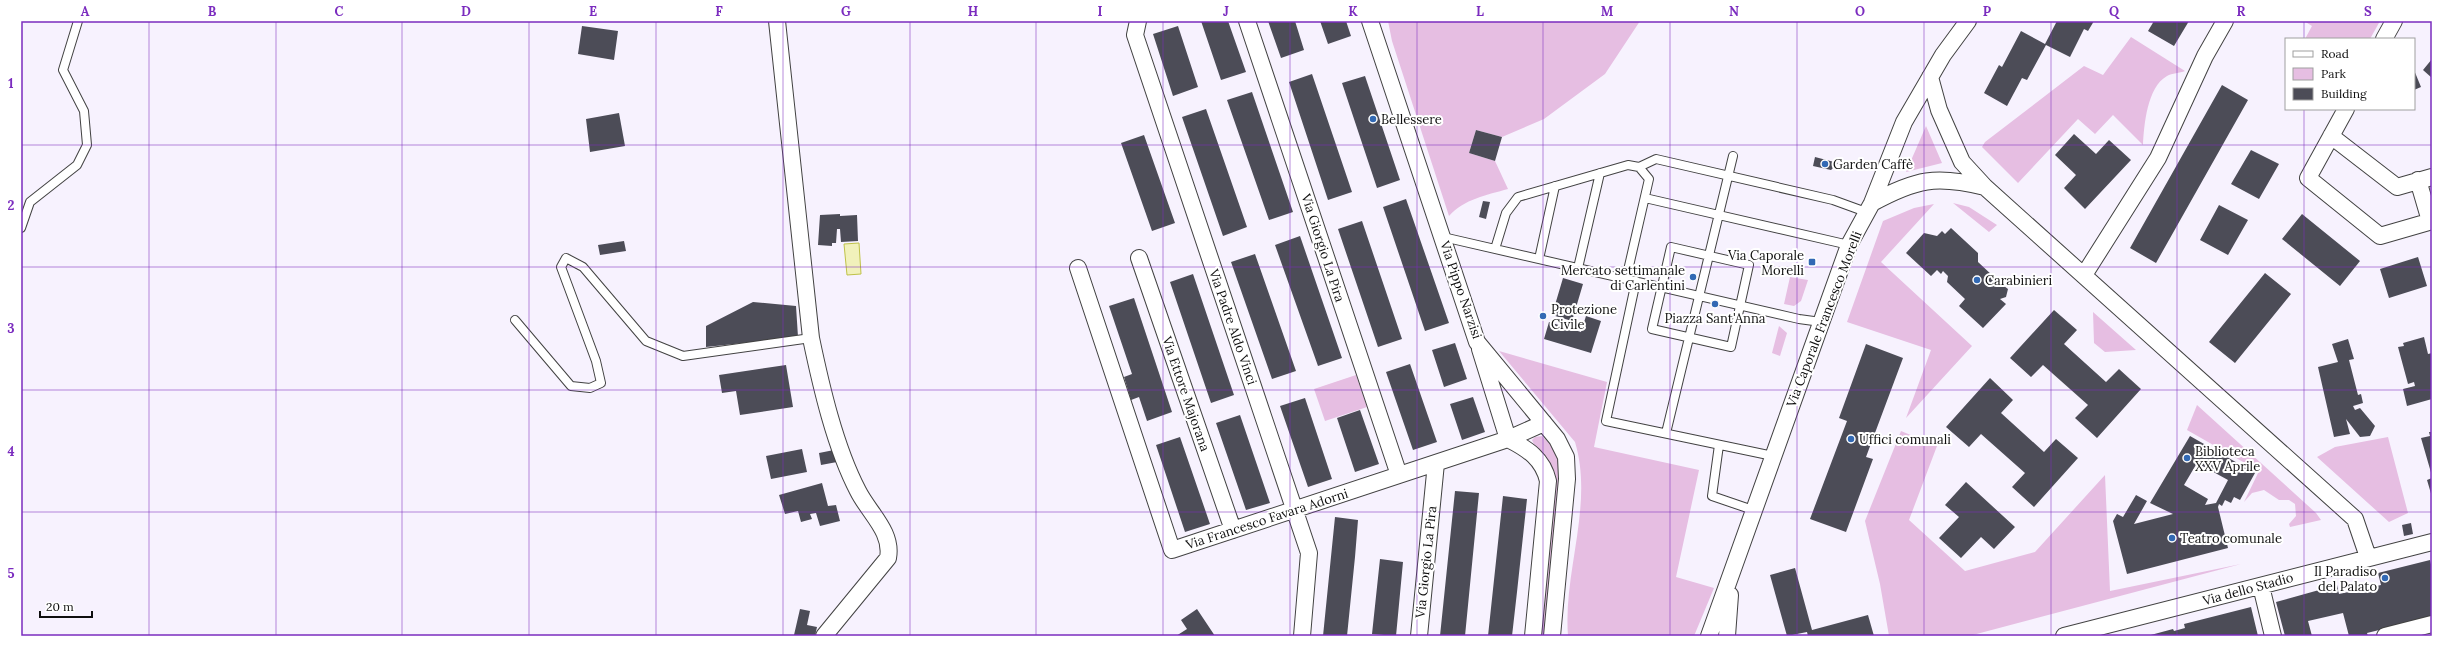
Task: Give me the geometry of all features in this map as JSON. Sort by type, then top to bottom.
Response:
[{"type":"street","points":[[777,21],[810,338],[823,389],[850,474],[863,501],[888,539],[889,550],[888,558],[824,636]]},
{"type":"street","name":"Via Padre Aldo Vinci","points":[[1138,21],[1135,36],[1309,553],[1302,636]]},
{"type":"street","name":"Via Giorgio La Pira","points":[[1247,21],[1399,475]]},
{"type":"street","name":"Via Caporale Francesco Morelli","points":[[1734,564],[1850,245],[1869,207],[1904,122],[1930,77],[1968,21]]},
{"type":"street","points":[[2084,275],[2158,158],[2205,56],[2225,21]]},
{"type":"street","points":[[2385,38],[2394,21]]},
{"type":"street","name":"Via Pippo Narzisi","points":[[1372,24],[1478,342],[1557,439],[1566,457],[1567,479],[1552,636]]},
{"type":"street","points":[[1930,77],[1939,110],[1962,162],[1985,187],[2355,519],[2368,557]]},
{"type":"street","points":[[2331,136],[2397,187],[2425,178],[2431,221],[2380,236],[2308,178],[2331,136],[2345,110]]},
{"type":"street","points":[[1869,207],[1917,182],[1940,179],[1985,187]]},
{"type":"street","name":"Via Ettore Majorana","points":[[1139,258],[1232,530]]},
{"type":"street","name":"Via Francesco Favara Adorni","points":[[1078,268],[1172,550],[1508,440],[1544,423]]},
{"type":"street","points":[[1478,342],[1508,440],[1527,449],[1537,458],[1546,471],[1548,482],[1533,636]]},
{"type":"street","name":"Via Giorgio La Pira","points":[[1419,636],[1436,463]]},
{"type":"street","name":"Via dello Stadio","points":[[2064,636],[2095,632],[2368,557],[2432,542]]},
{"type":"street","points":[[1709,636],[1734,564]]},
{"type":"street","points":[[1727,636],[1727,614],[1734,564]]},
{"type":"street","points":[[2261,586],[2273,636]]},
{"type":"street","points":[[2385,636],[2432,624]]},
{"type":"lane","points":[[21,228],[30,202],[77,165],[87,145],[84,111],[63,70],[78,21]]},
{"type":"lane","points":[[1666,433],[1733,156]]},
{"type":"lane","points":[[1495,249],[1506,213],[1518,197],[1628,165],[1639,167],[1656,159],[1869,207]]},
{"type":"lane","points":[[1626,279],[1649,179],[1639,167]]},
{"type":"lane","points":[[1578,268],[1600,173]]},
{"type":"lane","points":[[1539,259],[1555,186]]},
{"type":"lane","points":[[1644,198],[1850,245]]},
{"type":"lane","points":[[1443,237],[1636,282],[1821,322]]},
{"type":"lane","points":[[1671,248],[1749,265],[1731,347],[1652,329],[1662,287],[1671,248]]},
{"type":"lane","points":[[516,320],[571,386],[590,388],[600,383],[596,361],[561,267],[566,258],[583,267],[646,341],[683,356],[810,338]]},
{"type":"lane","points":[[1636,282],[1606,421],[1773,456]]},
{"type":"lane","points":[[1719,445],[1712,496],[1753,510]]},
{"type":"green space","points":[[1388,21],[1640,21],[1605,74],[1544,119],[1502,137],[1476,130],[1469,153],[1495,161],[1508,189],[1484,196],[1462,205],[1449,216],[1392,41]]},
{"type":"green space","points":[[2304,21],[2380,21],[2371,38],[2306,38],[2312,26]]},
{"type":"green space","points":[[2131,37],[2185,71],[2167,76],[2160,81],[2155,89],[2148,108],[2144,128],[2143,145],[2113,115],[2095,134],[2078,119],[2018,183],[1982,147],[1985,142],[2084,66],[2103,75]]},
{"type":"green space","points":[[1926,126],[1942,163],[1906,172]]},
{"type":"green space","points":[[1953,203],[1969,207],[1997,225],[1989,232]]},
{"type":"green space","points":[[1934,204],[1881,262],[1972,346],[1906,418],[1931,350],[1847,322],[1883,221],[1914,208]]},
{"type":"green space","points":[[1790,277],[1808,280],[1801,301],[1794,306],[1784,304]]},
{"type":"green space","points":[[2093,312],[2136,350],[2105,352],[2094,343]]},
{"type":"green space","points":[[1779,326],[1787,333],[1780,356],[1772,353]]},
{"type":"green space","points":[[1499,351],[1607,382],[1594,447],[1699,470],[1676,577],[1714,588],[1694,636],[1568,636],[1570,587],[1580,514],[1581,490],[1580,466],[1575,442]]},
{"type":"green space","points":[[1356,375],[1367,407],[1325,421],[1314,389]]},
{"type":"green space","points":[[2197,405],[2316,513],[2321,520],[2290,527],[2289,524],[2296,516],[2295,504],[2289,500],[2279,500],[2264,490],[2252,493],[2244,502],[2259,471],[2187,430]]},
{"type":"green space","points":[[1901,431],[1937,446],[1909,520],[1965,571],[2035,552],[2105,475],[2110,591],[2241,564],[1969,636],[1889,636],[1880,584],[1865,521]]},
{"type":"green space","points":[[1542,436],[1553,447],[1560,466],[1544,636],[1539,636],[1550,467],[1532,440],[1535,437]]},
{"type":"green space","points":[[2388,437],[2408,513],[2389,522],[2317,457],[2335,447]]},
{"type":"shaded area","points":[[859,243],[861,274],[847,275],[844,244]]},
{"type":"building","points":[[1201,21],[1228,21],[1246,72],[1221,80]]},
{"type":"building","points":[[1268,21],[1295,21],[1304,50],[1281,58]]},
{"type":"building","points":[[1320,21],[1346,21],[1351,36],[1328,44]]},
{"type":"building","points":[[2057,21],[2094,21],[2088,31],[2084,29],[2070,57],[2046,45],[2027,80],[2022,78],[2007,106],[1984,93],[1999,65],[2002,67],[2021,31],[2045,44]]},
{"type":"building","points":[[2154,21],[2189,21],[2174,46],[2148,31]]},
{"type":"building","points":[[582,26],[618,31],[614,60],[578,54]]},
{"type":"building","points":[[1178,26],[1198,87],[1173,96],[1153,34]]},
{"type":"building","points":[[2432,59],[2432,78],[2423,70]]},
{"type":"building","points":[[2415,72],[2421,87],[2415,90]]},
{"type":"building","points":[[1312,74],[1352,192],[1328,200],[1289,82]]},
{"type":"building","points":[[1365,76],[1400,180],[1377,188],[1342,83]]},
{"type":"building","points":[[2222,85],[2248,100],[2156,263],[2130,248]]},
{"type":"building","points":[[1252,92],[1293,212],[1269,220],[1227,100]]},
{"type":"building","points":[[1206,109],[1247,227],[1223,236],[1182,117]]},
{"type":"building","points":[[619,113],[625,146],[590,152],[586,119]]},
{"type":"building","points":[[1476,130],[1502,137],[1495,161],[1469,153]]},
{"type":"building","points":[[2074,134],[2096,154],[2109,140],[2131,160],[2085,209],[2064,188],[2076,175],[2055,155]]},
{"type":"building","points":[[1144,135],[1175,223],[1152,231],[1121,143]]},
{"type":"building","points":[[2251,150],[2279,164],[2259,199],[2231,184]]},
{"type":"building","name":"Garden Caffè","points":[[1815,157],[1838,163],[1831,170],[1813,166]]},
{"type":"building","points":[[1406,199],[1449,323],[1425,331],[1383,207]]},
{"type":"building","points":[[1483,201],[1490,202],[1486,219],[1479,217]]},
{"type":"building","points":[[2219,205],[2248,220],[2228,255],[2200,240]]},
{"type":"building","points":[[840,214],[840,216],[857,215],[858,241],[841,242],[840,229],[837,229],[836,243],[832,243],[832,246],[818,245],[820,215]]},
{"type":"building","points":[[2302,214],[2360,261],[2340,286],[2282,239]]},
{"type":"building","points":[[1362,221],[1402,339],[1378,347],[1338,229]]},
{"type":"building","points":[[1951,228],[1978,253],[1978,262],[1993,276],[1992,277],[2008,289],[2006,297],[2000,299],[2006,304],[1983,328],[1959,306],[1965,299],[1947,282],[1948,276],[1943,271],[1941,274],[1937,270],[1931,276],[1906,253],[1924,233],[1937,236],[1942,231],[1945,234]]},
{"type":"building","points":[[1300,236],[1342,358],[1318,366],[1275,245]]},
{"type":"building","points":[[624,241],[626,251],[600,255],[598,245]]},
{"type":"building","points":[[1255,254],[1296,371],[1272,379],[1231,262]]},
{"type":"building","points":[[2418,257],[2427,286],[2389,298],[2380,269]]},
{"type":"building","points":[[2265,273],[2291,294],[2235,363],[2209,342]]},
{"type":"building","points":[[1193,274],[1234,395],[1211,403],[1170,282]]},
{"type":"building","points":[[1563,278],[1583,284],[1572,321],[1552,315]]},
{"type":"building","points":[[1134,298],[1172,412],[1147,421],[1139,397],[1131,400],[1124,377],[1132,374],[1109,306]]},
{"type":"building","points":[[753,302],[796,306],[798,337],[706,347],[706,326]]},
{"type":"building","points":[[2054,310],[2077,330],[2064,344],[2106,382],[2119,369],[2141,389],[2097,438],[2075,418],[2088,405],[2043,365],[2031,377],[2010,358]]},
{"type":"building","points":[[1586,316],[1601,321],[1591,353],[1544,339],[1549,322],[1581,332]]},
{"type":"building","points":[[2424,337],[2428,354],[2432,353],[2432,399],[2407,406],[2403,389],[2415,386],[2414,382],[2408,384],[2398,347],[2404,346],[2403,343]]},
{"type":"building","points":[[2348,339],[2354,359],[2349,360],[2358,395],[2361,394],[2363,403],[2353,406],[2355,410],[2360,408],[2375,426],[2370,436],[2360,437],[2346,419],[2350,434],[2334,437],[2318,367],[2338,362],[2332,344]]},
{"type":"building","points":[[1455,343],[1467,379],[1444,387],[1432,350]]},
{"type":"building","points":[[1866,344],[1903,358],[1866,457],[1873,459],[1846,532],[1810,519],[1847,421],[1839,418]]},
{"type":"building","points":[[1410,364],[1437,442],[1413,450],[1386,372]]},
{"type":"building","points":[[786,365],[793,407],[740,415],[736,391],[722,393],[719,375]]},
{"type":"building","points":[[1990,378],[2013,400],[2001,413],[2044,452],[2056,439],[2078,458],[2034,507],[2012,487],[2025,473],[1981,434],[1969,447],[1946,427]]},
{"type":"building","points":[[1473,397],[1485,432],[1462,440],[1450,404]]},
{"type":"building","points":[[1305,398],[1332,479],[1308,487],[1280,406]]},
{"type":"building","points":[[1360,410],[1379,464],[1355,472],[1337,418]]},
{"type":"building","points":[[1240,415],[1270,503],[1246,510],[1216,423]]},
{"type":"building","points":[[2429,432],[2432,432],[2432,476],[2421,438],[2430,436]]},
{"type":"building","points":[[2190,436],[2255,473],[2240,500],[2234,497],[2231,503],[2225,500],[2222,506],[2219,504],[2218,507],[2228,548],[2127,574],[2113,521],[2117,514],[2123,517],[2136,495],[2147,501],[2134,524],[2173,514],[2150,503]],"holes":[[[2197,463],[2228,480],[2216,503],[2205,505],[2208,499],[2184,485]]]},
{"type":"building","points":[[1180,437],[1210,524],[1185,532],[1156,445]]},
{"type":"building","points":[[802,449],[807,472],[771,479],[766,456]]},
{"type":"building","points":[[834,450],[837,462],[821,465],[819,453]]},
{"type":"building","points":[[2432,478],[2432,497],[2427,480]]},
{"type":"building","points":[[1966,482],[2015,527],[1994,549],[1981,537],[1961,558],[1939,538],[1959,517],[1945,505]]},
{"type":"building","points":[[822,483],[828,506],[836,505],[840,521],[820,526],[816,513],[810,514],[812,519],[801,522],[798,511],[785,514],[779,495]]},
{"type":"building","points":[[1455,491],[1479,493],[1465,636],[1440,636]]},
{"type":"building","points":[[1503,496],[1527,499],[1512,636],[1488,636]]},
{"type":"building","points":[[1335,517],[1358,520],[1355,557],[1347,636],[1323,636]]},
{"type":"building","points":[[2411,523],[2413,534],[2404,536],[2402,525]]},
{"type":"building","points":[[1380,559],[1403,562],[1396,636],[1372,634]]},
{"type":"building","points":[[2430,560],[2432,569],[2432,617],[2367,633],[2368,636],[2349,636],[2343,613],[2308,621],[2312,636],[2285,636],[2276,602],[2337,585],[2339,594],[2381,585],[2378,573]]},
{"type":"building","points":[[1795,568],[1812,630],[1868,615],[1874,636],[1808,636],[1807,632],[1787,636],[1770,575]]},
{"type":"building","points":[[2251,607],[2258,636],[2147,636],[2173,629],[2174,631],[2185,628],[2184,624]]},
{"type":"building","points":[[800,609],[810,611],[807,625],[817,627],[815,636],[794,635]]},
{"type":"building","points":[[1197,609],[1215,636],[1176,636],[1187,629],[1181,620]]},
{"type":"place","name":"Bellessere","points":[[1373,119]]},
{"type":"place","name":"Garden Caffè","points":[[1825,164]]},
{"type":"place","name":"Via Caporale Morelli","points":[[1812,262]]},
{"type":"place","name":"Mercato settimanale di Carlentini","points":[[1693,277]]},
{"type":"place","name":"Carabinieri","points":[[1977,280]]},
{"type":"place","name":"Piazza Sant'Anna","points":[[1715,304]]},
{"type":"place","name":"Protezione Civile","points":[[1543,316]]},
{"type":"place","name":"Uffici comunali","points":[[1851,439]]},
{"type":"place","name":"Biblioteca XXV Aprile","points":[[2187,458]]},
{"type":"place","name":"Teatro comunale","points":[[2172,538]]},
{"type":"place","name":"Il Paradiso del Palato","points":[[2385,578]]}]
